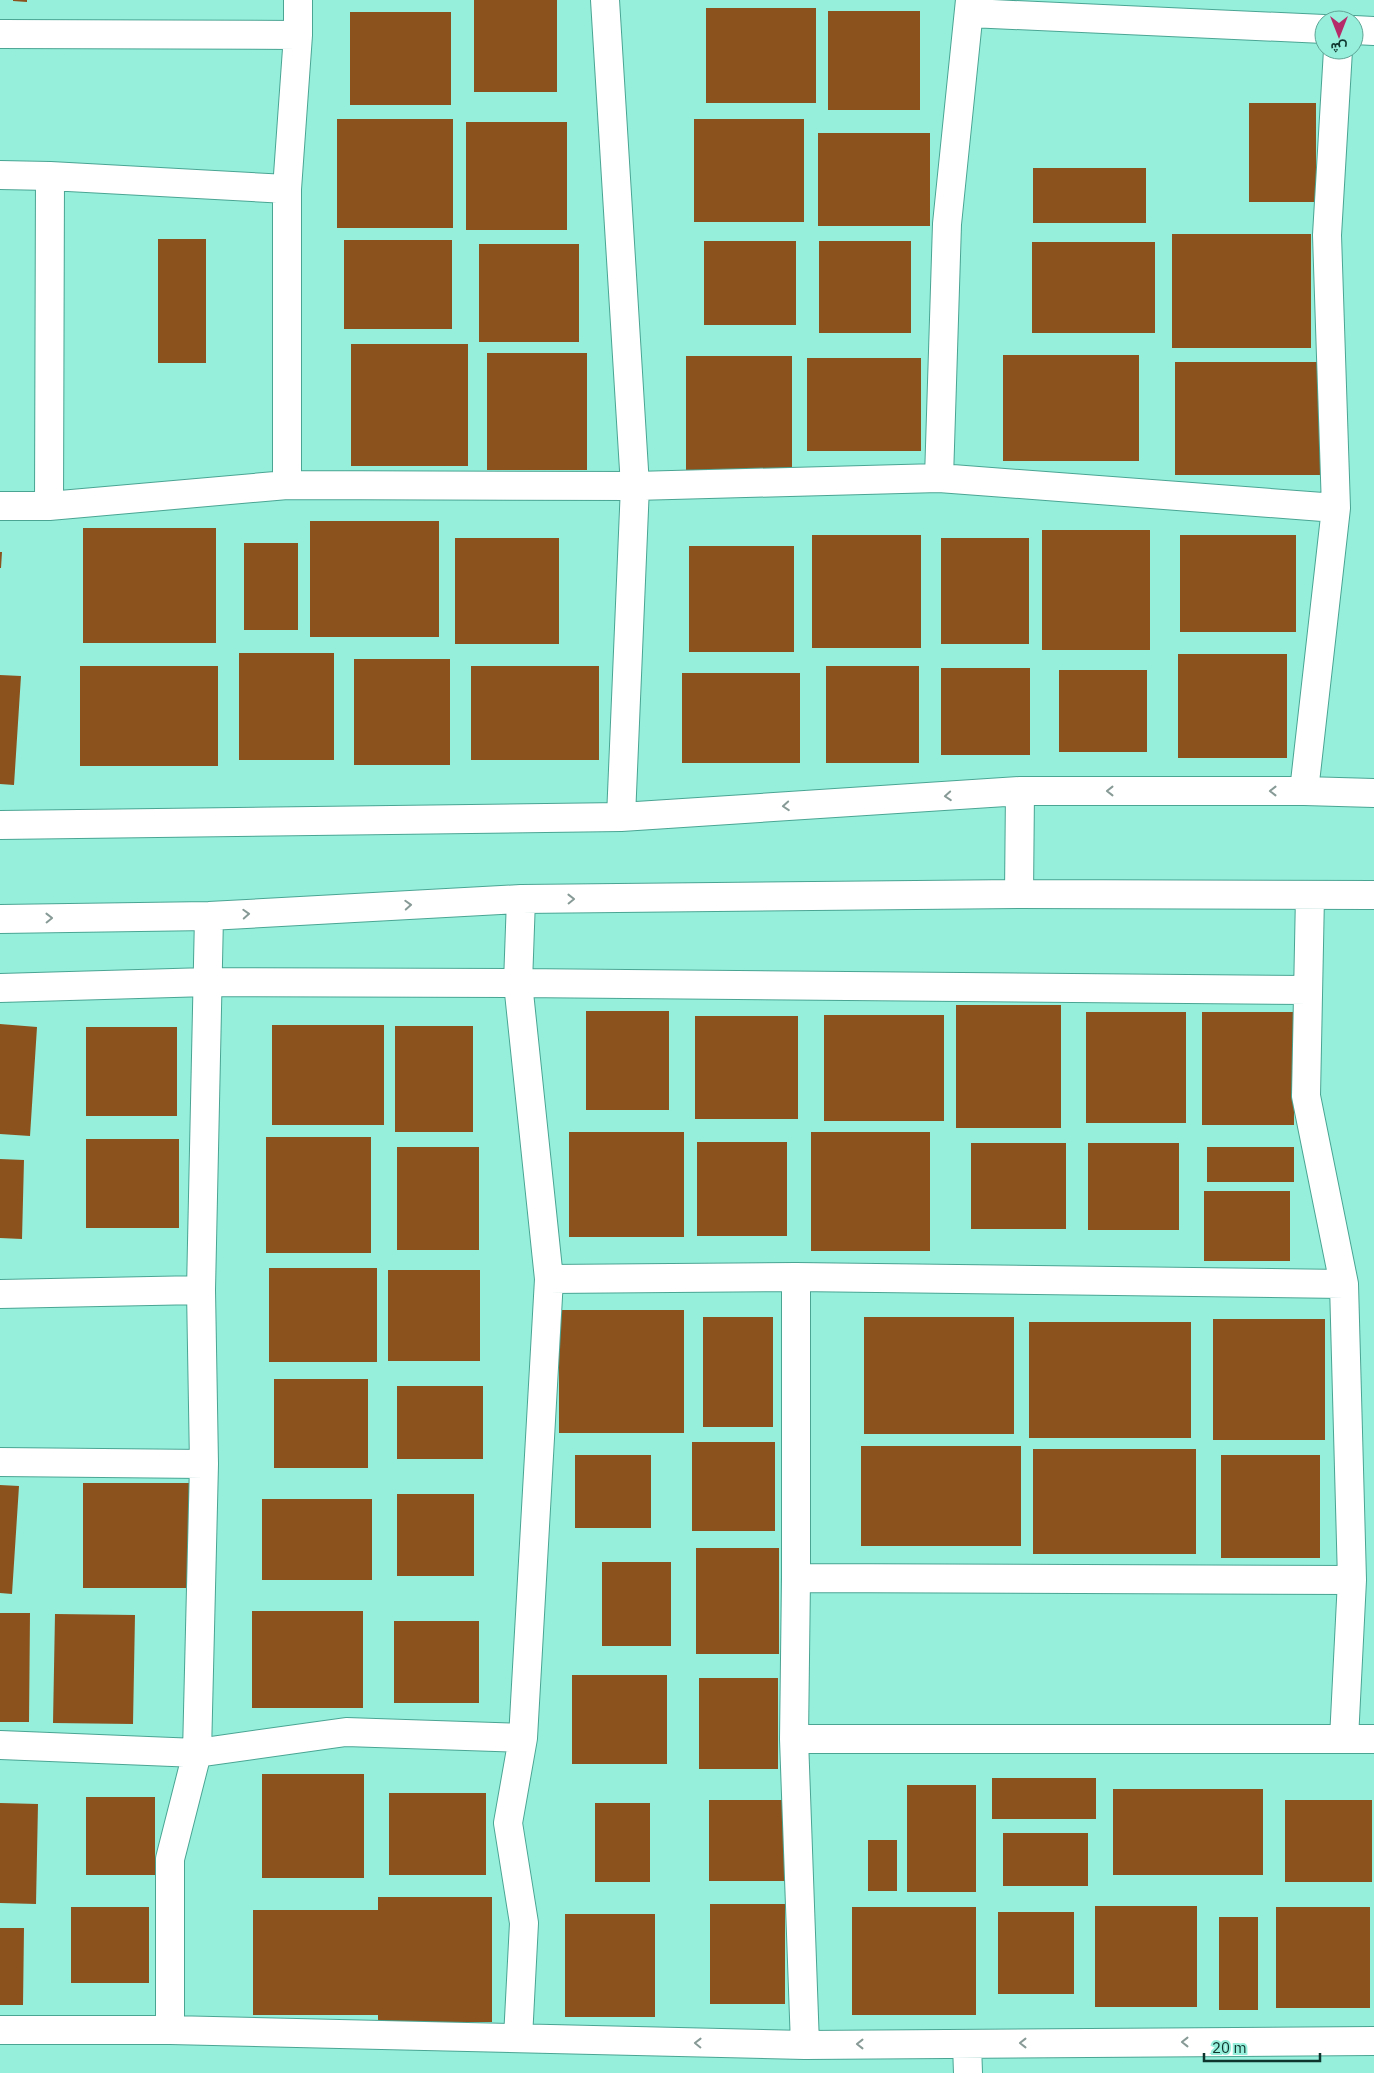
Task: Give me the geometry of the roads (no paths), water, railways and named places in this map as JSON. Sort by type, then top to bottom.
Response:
[{"type":"street","points":[[287,484],[287,189],[298,35],[298,0]]},
{"type":"street","points":[[605,0],[635,486],[621,816]]},
{"type":"street","points":[[939,478],[947,224],[970,7],[1314,28]]},
{"type":"street","points":[[0,34],[298,35]]},
{"type":"street","points":[[1304,791],[1336,508],[1327,235],[1337,60]]},
{"type":"street","points":[[0,175],[287,189]]},
{"type":"street","points":[[49,506],[50,176]]},
{"type":"street","points":[[0,506],[49,506],[287,484],[635,486],[939,478],[1336,508]]},
{"type":"street","points":[[1018,894],[1020,791]]},
{"type":"street","points":[[0,825],[621,816],[1020,791],[1304,791],[1374,793]]},
{"type":"street","points":[[0,919],[209,916],[521,899],[1018,894],[1374,895]]},
{"type":"street","points":[[1310,895],[1306,1096],[1344,1284],[1352,1580],[1344,1739]]},
{"type":"street","points":[[518,2038],[524,1923],[508,1823],[523,1738],[549,1279],[518,983],[521,899]]},
{"type":"street","points":[[170,2030],[170,1858],[197,1753],[204,1464],[201,1290],[209,916]]},
{"type":"street","points":[[0,988],[208,982],[1308,990]]},
{"type":"street","points":[[549,1279],[796,1277],[1344,1284]]},
{"type":"street","points":[[796,1277],[794,1739],[805,2045]]},
{"type":"street","points":[[0,1294],[201,1290]]},
{"type":"street","points":[[0,1462],[204,1464]]},
{"type":"street","points":[[796,1578],[1352,1580]]},
{"type":"street","points":[[0,1745],[197,1753],[346,1732],[523,1738]]},
{"type":"street","points":[[794,1739],[1374,1740]]},
{"type":"street","points":[[0,2030],[170,2030],[805,2045],[1374,2041]]},
{"type":"street","points":[[967,2044],[968,2073]]}]
